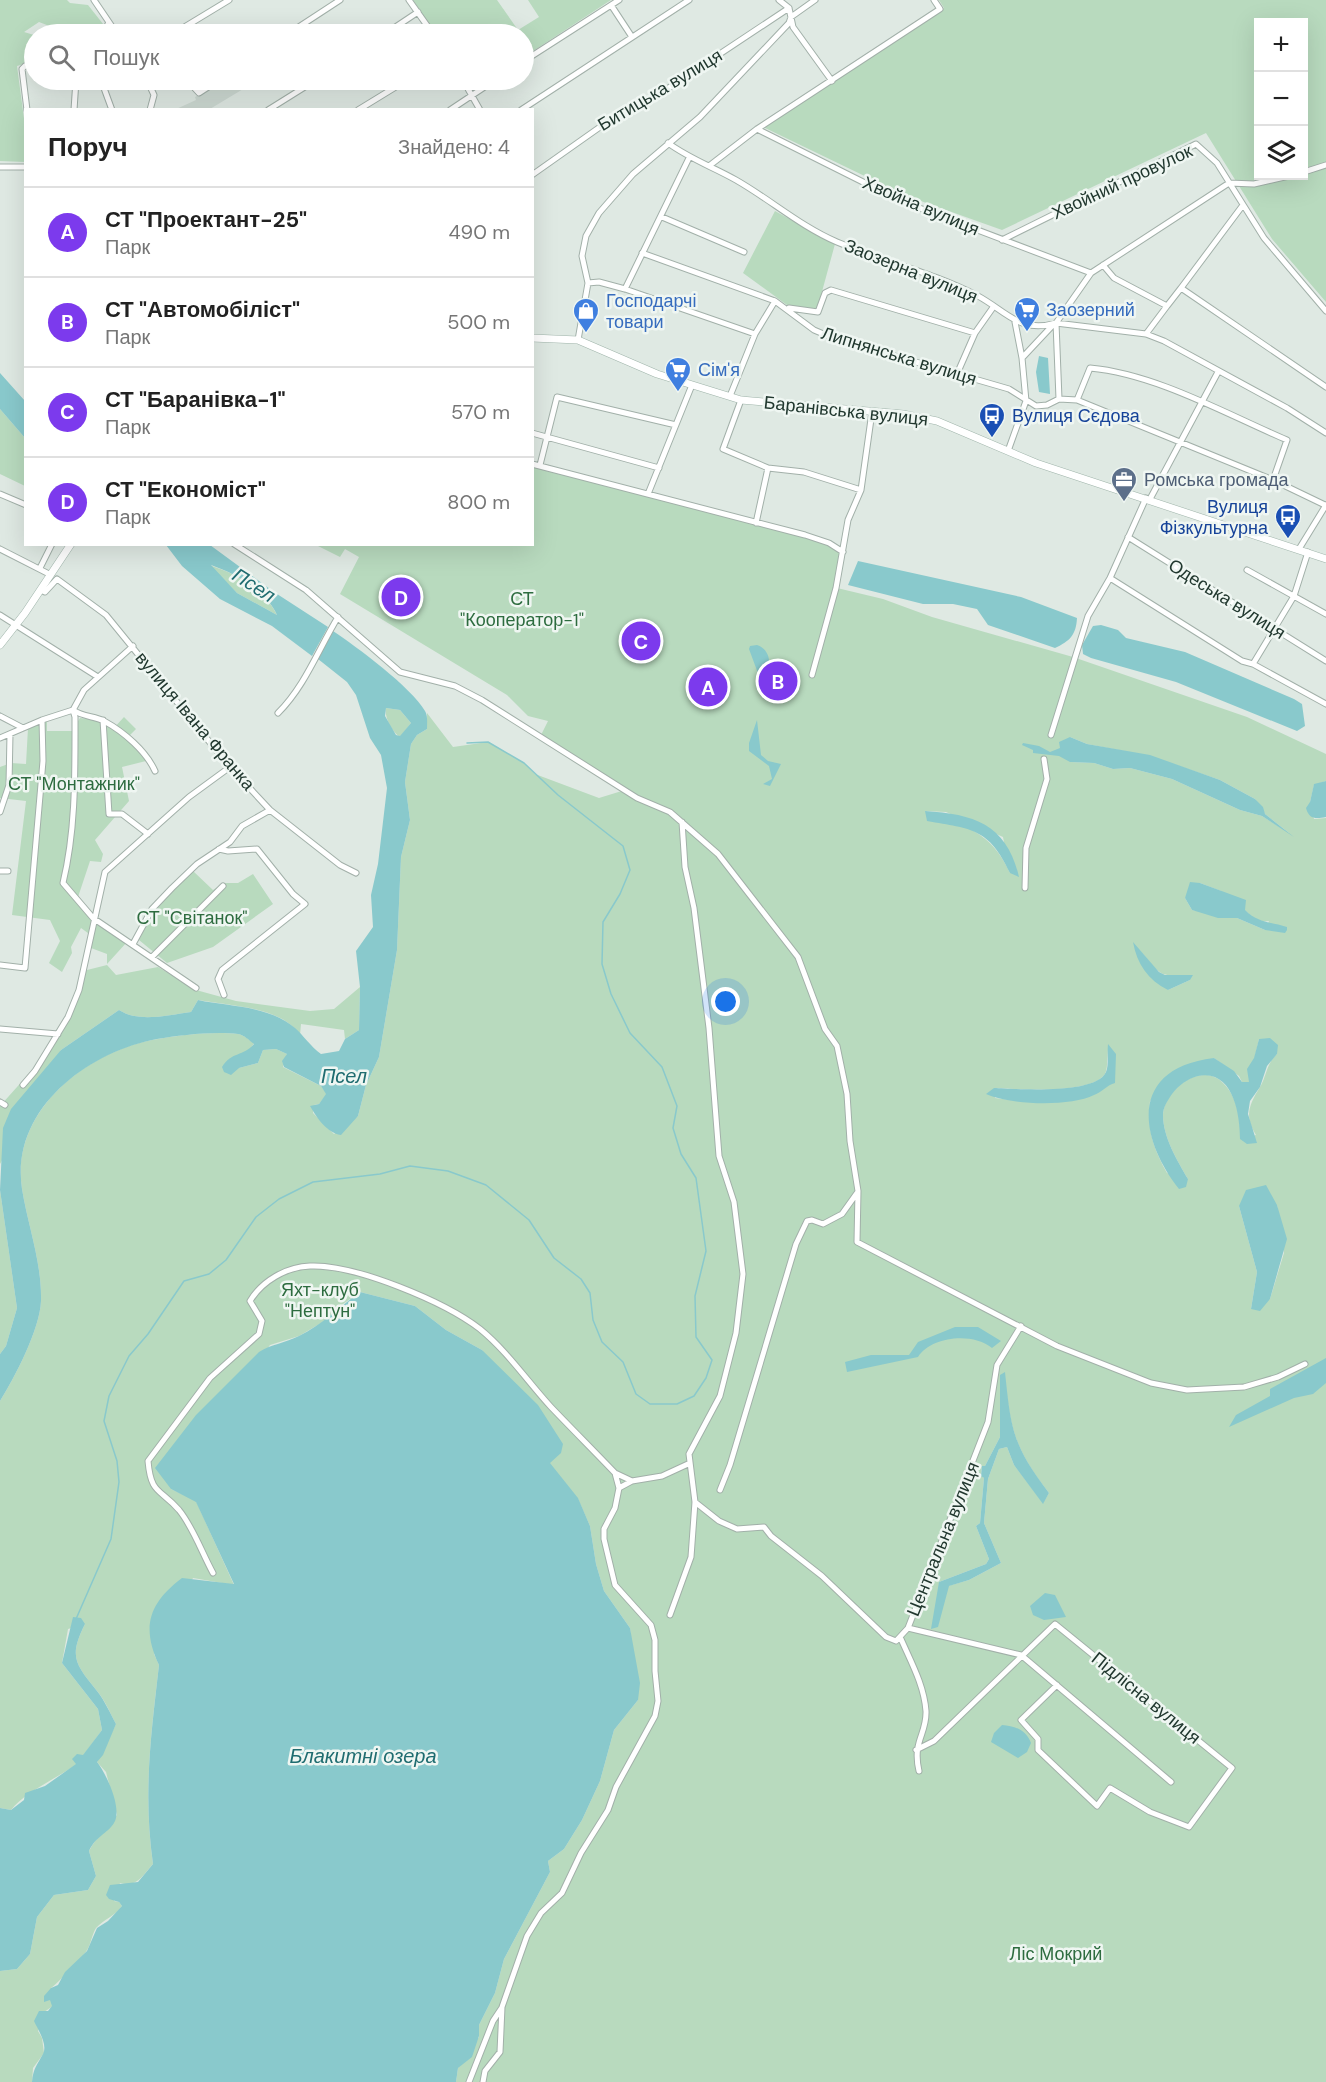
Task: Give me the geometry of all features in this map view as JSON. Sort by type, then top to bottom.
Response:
[{"type":"main road","name":"Баранівська вулиця","points":[[534,338],[578,340],[633,365],[741,400],[903,414],[937,421],[1008,452],[1326,559]]},
{"type":"main road","points":[[0,645],[16,626],[70,546]]},
{"type":"street","points":[[94,0],[108,24]]},
{"type":"street","points":[[189,24],[229,0]]},
{"type":"street","points":[[303,24],[340,0]]},
{"type":"street","points":[[409,0],[426,24]]},
{"type":"street","points":[[534,55],[618,0]]},
{"type":"street","points":[[524,108],[689,0]]},
{"type":"street","points":[[779,0],[789,8],[793,27],[832,81]]},
{"type":"street","points":[[578,340],[588,283],[582,256],[586,236],[599,213],[633,174],[700,117],[789,23],[791,17],[814,0]]},
{"type":"street","points":[[709,166],[757,129],[940,9],[934,0]]},
{"type":"street","points":[[611,5],[632,37]]},
{"type":"street","name":"Битицька вулиця","points":[[534,174],[600,126],[658,95],[789,8]]},
{"type":"street","points":[[400,24],[418,12]]},
{"type":"street","points":[[24,67],[22,69],[24,85]]},
{"type":"street","points":[[25,90],[27,108]]},
{"type":"street","points":[[74,108],[75,90]]},
{"type":"street","points":[[105,90],[111,108]]},
{"type":"street","points":[[151,108],[154,95],[152,90]]},
{"type":"street","points":[[271,108],[300,90]]},
{"type":"street","points":[[361,108],[391,90]]},
{"type":"street","points":[[469,90],[479,108]]},
{"type":"street","points":[[453,108],[479,90]]},
{"type":"street","name":"Хвойна вулиця","points":[[757,129],[901,201],[1091,273]]},
{"type":"street","name":"Заозерна вулиця","points":[[668,144],[689,158],[709,166],[826,237],[968,292],[994,306],[1016,322],[1043,327],[1056,323],[1146,334],[1164,340],[1218,372],[1287,408],[1326,433]]},
{"type":"street","name":"Хвойний провулок","points":[[1002,240],[1196,144],[1217,163],[1229,183]]},
{"type":"street","points":[[625,289],[689,158]]},
{"type":"street","points":[[1308,171],[1326,165]]},
{"type":"street","points":[[0,167],[24,167]]},
{"type":"street","points":[[1022,358],[1056,323],[1091,273],[1229,183],[1254,184],[1272,180]]},
{"type":"street","points":[[1229,183],[1264,238],[1326,311]]},
{"type":"street","points":[[1146,334],[1243,205]]},
{"type":"street","points":[[662,216],[744,252]]},
{"type":"street","name":"Липнянська вулиця","points":[[642,253],[775,301],[823,334],[1008,389],[1036,406],[1047,405],[1059,399],[1077,400],[1273,480],[1326,505]]},
{"type":"street","points":[[1103,265],[1114,278],[1167,306]]},
{"type":"street","points":[[588,283],[599,282],[625,289],[755,334]]},
{"type":"street","points":[[1181,288],[1326,387]]},
{"type":"street","points":[[787,308],[818,312],[825,293],[831,290],[975,333]]},
{"type":"street","points":[[730,396],[755,334],[775,301]]},
{"type":"street","points":[[957,374],[975,333],[994,306]]},
{"type":"street","points":[[1008,452],[1026,401],[1016,322]]},
{"type":"street","points":[[1056,323],[1059,399]]},
{"type":"street","points":[[1077,400],[1090,368],[1110,370],[1202,403],[1287,440],[1273,480]]},
{"type":"street","points":[[1051,735],[1088,616],[1110,578],[1148,499],[1181,444],[1218,372]]},
{"type":"street","points":[[648,494],[692,385]]},
{"type":"street","points":[[540,465],[557,397],[676,425]]},
{"type":"street","points":[[741,400],[723,449],[768,468],[804,472],[861,490]]},
{"type":"street","points":[[812,675],[836,588],[848,520],[861,490],[872,412]]},
{"type":"street","points":[[534,434],[659,468]]},
{"type":"street","points":[[534,464],[813,537],[843,552]]},
{"type":"street","points":[[756,523],[768,468]]},
{"type":"street","points":[[0,494],[24,504]]},
{"type":"street","points":[[1299,549],[1326,505]]},
{"type":"street","name":"Одеська вулиця","points":[[1128,537],[1326,661]]},
{"type":"street","points":[[40,568],[51,546]]},
{"type":"street","points":[[237,546],[306,590],[373,651],[400,672],[455,686],[482,700],[637,798],[670,812],[718,854],[798,957],[825,1029],[837,1046],[847,1094],[850,1141],[858,1191],[857,1242],[1057,1346],[1151,1383],[1187,1390],[1244,1387],[1278,1377],[1305,1364]]},
{"type":"street","points":[[0,549],[51,575]]},
{"type":"street","points":[[1253,664],[1294,596],[1308,552]]},
{"type":"street","points":[[1247,570],[1326,614]]},
{"type":"street","points":[[1110,578],[1242,661],[1253,664],[1326,704]]},
{"type":"street","name":"вулиця Івана Франка","points":[[41,590],[45,592],[57,579],[106,615],[230,767],[270,810],[340,865],[356,873]]},
{"type":"street","points":[[0,615],[98,678]]},
{"type":"street","points":[[278,713],[290,701],[309,673],[338,617]]},
{"type":"street","points":[[0,738],[73,710],[84,690],[133,646]]},
{"type":"street","points":[[73,710],[82,716],[103,720],[149,757],[155,771]]},
{"type":"street","points":[[73,710],[75,717],[75,791],[69,856],[63,883],[93,918],[196,988]]},
{"type":"street","points":[[0,716],[23,728]]},
{"type":"street","points":[[0,965],[25,968],[43,761],[42,720]]},
{"type":"street","points":[[103,720],[109,813],[122,814],[148,834]]},
{"type":"street","points":[[0,812],[9,785],[10,734]]},
{"type":"street","points":[[1025,888],[1026,848],[1047,780],[1044,759]]},
{"type":"street","points":[[23,1085],[35,1071],[58,1034],[79,990],[93,918],[105,872],[189,797],[230,767]]},
{"type":"street","points":[[133,944],[152,909],[197,864],[230,842],[242,826],[270,810]]},
{"type":"street","points":[[670,1615],[691,1557],[695,1502],[688,1464],[694,1440],[720,1396],[735,1334],[743,1274],[734,1202],[719,1156],[713,1111],[709,1028],[694,908],[685,867],[682,822]]},
{"type":"street","points":[[219,849],[257,849],[293,894],[305,904],[222,970],[218,979],[224,995]]},
{"type":"street","points":[[0,871],[8,871]]},
{"type":"street","points":[[152,957],[223,886]]},
{"type":"street","points":[[0,1029],[58,1034]]},
{"type":"street","points":[[720,1490],[730,1465],[796,1244],[807,1221],[812,1220],[823,1224],[842,1214],[858,1191]]},
{"type":"street","points":[[213,1573],[179,1511],[159,1495],[150,1480],[148,1461],[210,1378],[259,1334],[262,1321],[250,1301],[257,1288],[293,1269],[333,1268],[353,1272],[411,1292],[471,1323],[493,1342],[615,1473],[632,1481]]},
{"type":"street","name":"Центральна вулиця","points":[[1021,1326],[997,1365],[988,1422],[908,1628],[1021,1655],[1171,1782]]},
{"type":"street","points":[[619,1488],[632,1481],[662,1476],[688,1464]]},
{"type":"street","points":[[470,2082],[493,2021],[502,2007],[527,1936],[541,1913],[562,1893],[581,1852],[608,1810],[616,1787],[655,1716],[658,1701],[655,1640],[651,1625],[615,1585],[604,1539],[604,1529],[615,1508],[619,1488],[615,1473]]},
{"type":"street","points":[[695,1502],[719,1521],[736,1530],[764,1527],[771,1536],[849,1601],[886,1637],[896,1641],[901,1639],[908,1628]]},
{"type":"street","name":"Підлісна вулиця","points":[[1021,1655],[1055,1624],[1232,1768],[1189,1827],[1150,1812],[1110,1788],[1097,1806],[1038,1750],[1038,1739],[1021,1720],[1057,1685]]},
{"type":"street","points":[[901,1639],[922,1686],[926,1713],[916,1750],[919,1771]]},
{"type":"street","points":[[916,1750],[934,1741],[1021,1655]]},
{"type":"street","points":[[483,2082],[485,2072],[500,2052],[502,2007]]},
{"type":"shaded area","points":[[207,90],[241,90],[212,108],[178,108],[196,100],[195,97]]},
{"type":"green space","points":[[0,0],[67,0],[70,3],[88,5],[103,24],[44,24],[39,22],[24,24],[24,64],[17,66],[24,118],[24,162],[0,161]]},
{"type":"green space","points":[[413,0],[497,0],[514,24],[429,24]]},
{"type":"green space","points":[[528,0],[611,0],[534,50],[534,24],[528,24],[539,17]]},
{"type":"green space","points":[[939,0],[1326,0],[1326,302],[1272,239],[1206,133],[1002,230],[904,195],[763,127],[944,8]]},
{"type":"green space","points":[[775,211],[835,244],[817,310],[787,305],[743,273]]},
{"type":"green space","points":[[0,409],[24,437],[24,486],[0,474]]},
{"type":"green space","points":[[534,464],[805,535],[843,552],[837,588],[883,599],[932,617],[1073,657],[1247,717],[1326,754],[1326,781],[1314,785],[1310,802],[1314,819],[1326,818],[1326,2082],[456,2082],[458,2068],[479,2037],[479,2025],[495,1993],[504,1959],[550,1872],[548,1861],[564,1849],[582,1820],[600,1781],[614,1730],[638,1700],[630,1628],[604,1591],[596,1564],[590,1526],[578,1499],[549,1463],[482,1350],[446,1330],[415,1306],[360,1292],[343,1304],[333,1316],[299,1336],[270,1345],[171,1489],[196,1501],[234,1585],[193,1578],[154,1654],[159,1665],[148,1788],[153,1864],[135,1882],[120,1883],[114,1901],[119,1902],[122,1906],[96,1928],[85,1953],[51,1988],[53,2006],[44,2012],[38,2031],[42,2038],[44,2053],[33,2068],[32,2082],[0,2082],[0,1971],[17,1969],[30,1954],[37,1917],[54,1895],[88,1890],[96,1876],[89,1851],[117,1815],[106,1772],[97,1762],[116,1724],[103,1698],[79,1667],[77,1645],[85,1624],[68,1629],[62,1663],[98,1709],[102,1730],[83,1756],[73,1759],[77,1764],[33,1791],[11,1810],[0,1808],[0,1401],[32,1339],[41,1301],[37,1259],[22,1189],[21,1161],[28,1135],[40,1112],[57,1091],[78,1073],[101,1058],[126,1047],[152,1040],[207,1033],[238,1034],[254,1043],[239,1068],[258,1063],[263,1050],[276,1049],[287,1054],[283,1067],[321,1086],[327,1094],[319,1104],[314,1105],[313,1113],[334,1134],[358,1116],[366,1085],[379,1057],[397,950],[401,857],[410,820],[405,782],[411,744],[417,735],[427,729],[427,713],[453,747],[488,742],[524,763],[535,774],[599,798],[625,790],[541,735],[548,721],[528,716],[507,695],[340,594],[359,557],[345,549],[340,557],[318,546],[534,546]],"holes":[[[1070,737],[1087,744],[1150,756],[1220,780],[1255,799],[1265,814],[1289,833],[1262,816],[1240,810],[1172,779],[1130,768],[1113,769],[1094,763],[1070,762],[1082,753],[1075,748]],[[925,811],[946,812],[1003,837],[1010,873],[1003,859],[985,839],[964,826]],[[1200,883],[1221,891],[1259,922],[1269,921],[1265,930],[1237,918],[1192,910],[1185,898]],[[1139,950],[1163,974],[1181,976],[1190,980],[1168,990]],[[1259,1039],[1277,1054],[1269,1066],[1249,1111],[1250,1122],[1256,1135],[1241,1139],[1235,1102],[1223,1083],[1214,1077],[1205,1075],[1186,1081],[1177,1088],[1165,1105],[1163,1115],[1165,1132],[1188,1179],[1167,1173],[1152,1138],[1149,1121],[1150,1101],[1214,1058],[1239,1076],[1242,1082],[1249,1082]],[[1107,1050],[1110,1084],[1097,1092],[1069,1101],[1055,1102],[995,1098],[994,1088],[1036,1090],[1070,1088],[1097,1081],[1105,1074]],[[1277,1205],[1284,1253],[1270,1299],[1251,1309],[1257,1272],[1239,1206]],[[1004,1373],[1016,1437],[1028,1463],[1049,1493],[1043,1503],[1014,1465],[1007,1447],[999,1449],[988,1479],[984,1523],[1001,1563],[969,1580],[948,1586],[939,1582],[986,1564],[989,1559],[976,1526],[980,1523],[984,1478],[981,1475],[982,1466],[985,1466],[1000,1437]]]},
{"type":"green space","points":[[209,565],[249,583],[265,597],[277,615],[237,593]]},
{"type":"green space","points":[[386,708],[400,710],[411,723],[400,737],[389,724]]},
{"type":"green space","name":"СТ \"Монтажник\"","points":[[124,717],[136,729],[126,739],[150,760],[122,767],[129,801],[95,840],[103,854],[101,862],[90,861],[78,897],[80,905],[127,942],[107,964],[107,954],[91,948],[92,936],[81,928],[62,972],[49,963],[60,941],[50,920],[12,915],[26,801],[0,798],[0,767],[11,763],[26,764],[28,728],[47,721],[47,731],[72,731],[80,718],[102,721],[113,729]]},
{"type":"green space","name":"СТ \"Світанок\"","points":[[193,871],[213,890],[224,883],[238,883],[253,874],[273,904],[213,947],[167,963],[139,940],[149,920],[162,902]]},
{"type":"green space","points":[[107,965],[116,975],[158,967],[196,990],[236,1001],[310,1011],[334,1009],[360,987],[359,1030],[345,1039],[344,1030],[301,1024],[300,1035],[291,1025],[268,1013],[198,1000],[191,1012],[163,1016],[135,1016],[119,1010],[61,1050],[0,1164],[0,1106],[34,1068],[64,1022],[83,971]]},
{"type":"green space","points":[[0,1190],[17,1308],[6,1346],[0,1354]]},
{"type":"water","points":[[1039,356],[1048,358],[1050,394],[1039,392],[1036,372]]},
{"type":"water","points":[[0,373],[24,400],[24,437],[0,409]]},
{"type":"water","name":"Псел","points":[[167,546],[211,546],[274,592],[328,627],[312,656],[272,626],[220,599],[182,566]],"holes":[[[211,565],[240,578],[265,597],[277,615],[237,593]]]},
{"type":"water","points":[[858,561],[1021,597],[1077,618],[1074,633],[1065,643],[1055,648],[988,625],[977,609],[953,604],[923,604],[848,585]]},
{"type":"water","points":[[1101,625],[1118,630],[1126,638],[1185,652],[1294,699],[1302,704],[1305,726],[1297,731],[1176,682],[1083,654],[1082,645],[1093,626]]},
{"type":"water","name":"Псел","points":[[333,631],[396,679],[418,701],[427,717],[427,729],[417,735],[411,744],[405,782],[410,820],[401,857],[397,950],[379,1057],[366,1085],[358,1116],[341,1135],[327,1128],[310,1106],[319,1104],[326,1094],[321,1086],[284,1067],[282,1061],[287,1054],[276,1049],[263,1050],[258,1063],[239,1068],[231,1075],[224,1072],[222,1067],[230,1058],[246,1051],[254,1044],[238,1034],[198,1034],[157,1039],[131,1046],[80,1071],[59,1089],[41,1110],[28,1134],[21,1160],[22,1189],[37,1259],[41,1301],[32,1339],[0,1401],[0,1354],[6,1346],[17,1308],[0,1190],[3,1128],[11,1109],[61,1050],[119,1010],[135,1016],[163,1016],[191,1012],[198,1000],[248,1008],[273,1015],[295,1028],[321,1054],[339,1051],[345,1039],[359,1030],[360,987],[356,951],[373,927],[371,895],[378,864],[387,788],[381,755],[370,738],[356,695],[347,682],[318,659]],"holes":[[[386,708],[400,710],[411,723],[400,736],[396,735],[385,716]]]},
{"type":"water","points":[[757,645],[768,654],[769,668],[765,678],[759,676],[749,649],[750,646]]},
{"type":"water","points":[[757,720],[761,755],[768,761],[781,764],[770,786],[763,784],[772,779],[769,766],[749,751],[749,743]]},
{"type":"water","points":[[1070,737],[1087,744],[1150,755],[1220,780],[1255,799],[1263,807],[1265,814],[1294,837],[1262,816],[1240,810],[1172,779],[1130,768],[1113,769],[1094,763],[1070,762],[1059,756],[1033,753],[1033,750],[1022,745],[1023,743],[1039,746],[1050,752],[1060,748],[1059,742]]},
{"type":"water","points":[[1326,781],[1326,817],[1313,817],[1306,808],[1310,802],[1314,784]]},
{"type":"water","points":[[925,811],[959,815],[974,819],[986,826],[1006,845],[1014,859],[1019,877],[1010,873],[994,847],[978,833],[927,821]]},
{"type":"water","points":[[1190,882],[1200,883],[1246,900],[1245,910],[1250,914],[1260,920],[1287,927],[1287,930],[1285,933],[1265,930],[1237,918],[1218,918],[1192,910],[1185,898]]},
{"type":"water","points":[[1133,942],[1159,972],[1165,975],[1193,975],[1190,980],[1168,990],[1161,986],[1144,970]]},
{"type":"water","points":[[1270,1038],[1278,1045],[1277,1054],[1267,1066],[1260,1087],[1250,1101],[1248,1114],[1257,1143],[1247,1144],[1240,1139],[1236,1106],[1227,1086],[1219,1079],[1198,1076],[1190,1079],[1177,1088],[1167,1101],[1163,1115],[1165,1132],[1188,1179],[1186,1187],[1179,1189],[1155,1147],[1149,1126],[1149,1107],[1155,1090],[1167,1075],[1187,1064],[1214,1058],[1234,1071],[1242,1082],[1249,1082],[1247,1069],[1254,1058],[1259,1039]]},
{"type":"water","points":[[1108,1044],[1116,1054],[1115,1083],[1094,1095],[1070,1101],[1040,1103],[997,1098],[986,1094],[994,1088],[1054,1089],[1087,1084],[1099,1079],[1106,1072]]},
{"type":"water","points":[[1266,1185],[1277,1205],[1287,1239],[1270,1299],[1260,1311],[1251,1309],[1257,1272],[1239,1206],[1246,1190]]},
{"type":"water","name":"Блакитні озера","points":[[360,1292],[415,1306],[446,1330],[482,1350],[538,1405],[563,1444],[561,1453],[550,1463],[578,1498],[590,1526],[596,1564],[604,1591],[630,1628],[640,1683],[638,1700],[614,1730],[600,1781],[582,1820],[564,1849],[548,1861],[550,1872],[504,1959],[495,1993],[479,2025],[479,2036],[472,2057],[458,2068],[456,2082],[32,2082],[34,2070],[44,2050],[42,2037],[34,2021],[39,2011],[48,2011],[52,2006],[50,2000],[44,2002],[44,1996],[51,1988],[58,1985],[65,1972],[87,1951],[97,1928],[108,1921],[122,1906],[106,1895],[110,1885],[138,1882],[153,1864],[148,1788],[159,1665],[150,1639],[151,1617],[155,1606],[182,1578],[234,1584],[196,1502],[171,1489],[155,1468],[196,1415],[259,1352],[307,1332]]},
{"type":"water","points":[[955,1327],[978,1327],[1001,1341],[992,1348],[984,1343],[964,1338],[942,1341],[932,1344],[918,1357],[847,1372],[845,1362],[871,1355],[909,1355],[918,1342]]},
{"type":"water","points":[[1326,1358],[1326,1383],[1313,1394],[1294,1398],[1229,1427],[1236,1415],[1270,1396],[1270,1389]]},
{"type":"water","points":[[1005,1372],[1009,1409],[1016,1437],[1028,1462],[1049,1493],[1043,1504],[1014,1465],[1007,1447],[999,1449],[988,1479],[984,1523],[1001,1563],[969,1580],[949,1586],[938,1627],[931,1629],[939,1582],[986,1564],[989,1559],[976,1526],[980,1523],[984,1478],[981,1476],[982,1466],[985,1466],[1000,1437],[1000,1375]]},
{"type":"water","points":[[1045,1593],[1055,1595],[1066,1617],[1044,1620],[1033,1615],[1030,1606]]},
{"type":"water","points":[[73,1617],[81,1618],[85,1624],[77,1645],[79,1667],[102,1699],[116,1724],[103,1755],[97,1762],[112,1791],[116,1817],[111,1827],[89,1851],[96,1876],[88,1890],[54,1895],[37,1917],[30,1954],[17,1969],[0,1971],[0,1808],[11,1810],[24,1800],[25,1793],[45,1786],[76,1764],[72,1759],[77,1754],[83,1755],[102,1730],[98,1709],[62,1663]]},
{"type":"water","points":[[1002,1725],[1016,1728],[1026,1735],[1031,1743],[1027,1752],[1018,1758],[991,1742],[994,1733]]},
{"type":"waterway","points":[[76,1619],[111,1539],[119,1482],[117,1461],[104,1421],[109,1396],[129,1356],[148,1334],[184,1281],[209,1274],[226,1260],[256,1217],[279,1199],[313,1182],[380,1174],[410,1166],[448,1171],[486,1185],[529,1220],[554,1258],[581,1279],[590,1293],[593,1320],[602,1342],[623,1362],[636,1394],[650,1404],[677,1404],[694,1396],[706,1378],[712,1360],[696,1337],[695,1296],[706,1251],[696,1178],[681,1154],[673,1128],[677,1106],[662,1067],[630,1033],[611,994],[602,964],[603,922],[620,894],[630,870],[623,846],[558,795],[524,763],[488,742],[467,743]]},
{"type":"place","name":"Заозерний","points":[[1027,333]]},
{"type":"place","name":"Господарчі товари","points":[[586,334]]},
{"type":"place","name":"Сім'я","points":[[678,393]]},
{"type":"place","name":"Вулиця Сєдова","points":[[992,439]]},
{"type":"place","name":"Ромська громада","points":[[1124,503]]},
{"type":"place","name":"Вулиця Фізкультурна","points":[[1288,540]]},
{"type":"place","name":"СТ \"Економіст\"","points":[[401,597]]},
{"type":"place","name":"СТ \"Баранівка-1\"","points":[[641,641]]},
{"type":"place","name":"СТ \"Автомобіліст\"","points":[[778,681]]},
{"type":"place","name":"СТ \"Проектант-25\"","points":[[708,687]]},
{"type":"park label","name":"СТ \"Кооператор-1\"","points":[[522,609]]},
{"type":"park label","name":"Яхт-клуб \"Нептун\"","points":[[320,1300]]},
{"type":"park label","name":"Ліс Мокрий","points":[[1056,1954]]}]
